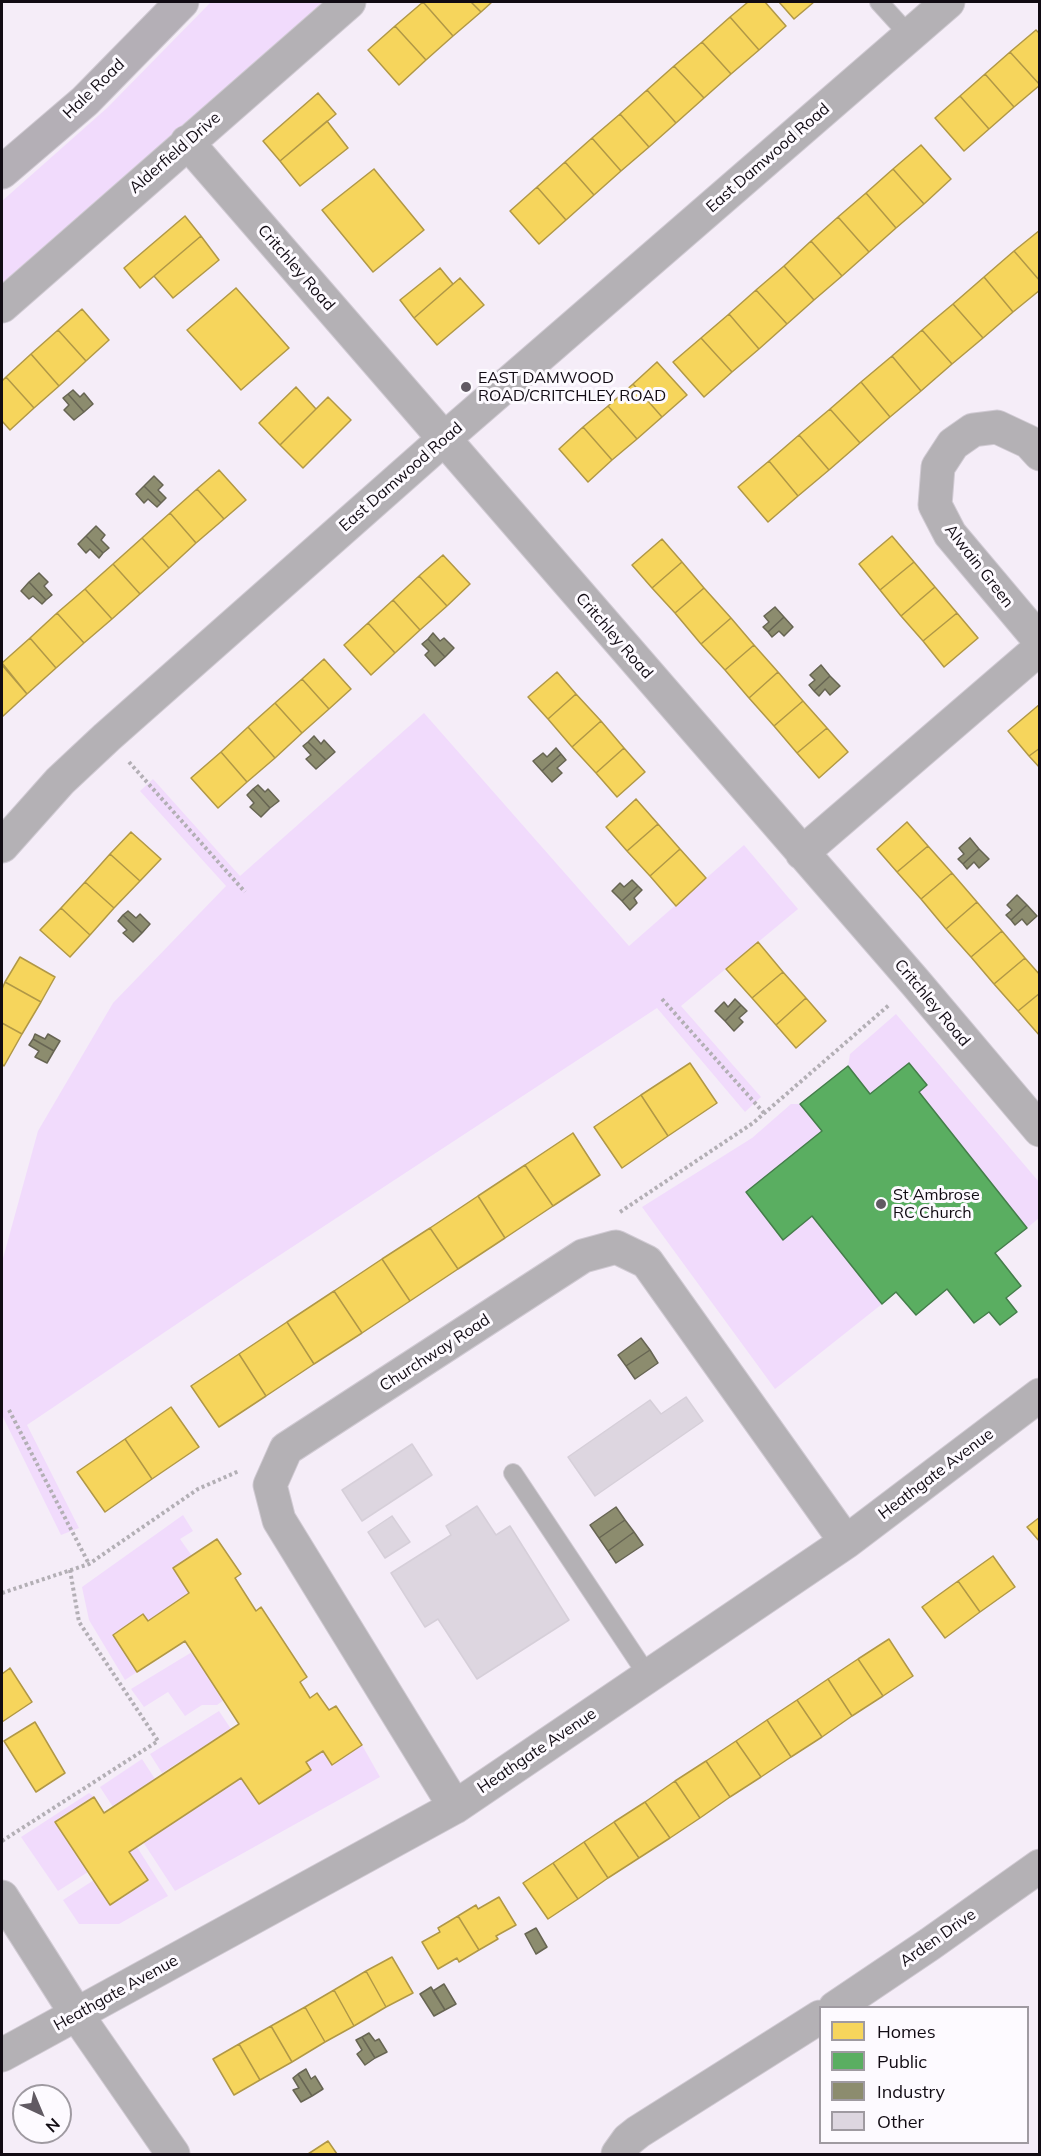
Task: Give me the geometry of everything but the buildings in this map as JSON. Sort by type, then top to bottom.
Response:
[{"type":"street","name":"Hale Road","points":[[2,172],[85,101],[182,2]]},
{"type":"street","name":"Alderfield Drive","points":[[2,306],[349,2]]},
{"type":"street","name":"East Damwood Road","points":[[2,846],[60,781],[107,737],[444,439],[948,2]]},
{"type":"street","name":"Critchley Road","points":[[187,142],[915,982],[1040,1130]]},
{"type":"street","name":"Alwain Green","points":[[1040,454],[1029,442],[997,427],[973,430],[952,444],[938,467],[935,505],[950,534],[1040,641]]},
{"type":"street","points":[[802,853],[1040,648]]},
{"type":"street","name":"Churchway Road","points":[[286,1449],[583,1256],[616,1247],[647,1262],[846,1542]]},
{"type":"street","name":"Heathgate Avenue","points":[[2,2055],[454,1807],[846,1542],[1040,1395]]},
{"type":"street","points":[[286,1449],[270,1485],[279,1521],[454,1807]]},
{"type":"street","name":"Arden Drive","points":[[837,2006],[930,1944],[1040,1866]]},
{"type":"street","points":[[2,1897],[77,2015],[172,2154]]},
{"type":"street","points":[[618,2154],[628,2140],[638,2132],[819,2018]]},
{"type":"lane","points":[[879,2],[909,35]]},
{"type":"lane","points":[[513,1473],[648,1676]]},
{"type":"path","points":[[107,737],[245,892]]},
{"type":"path","points":[[616,1214],[764,1113],[915,982]]},
{"type":"path","points":[[662,999],[764,1113]]},
{"type":"path","points":[[9,1410],[89,1564]]},
{"type":"path","points":[[2,1593],[89,1564],[198,1489],[286,1449]]},
{"type":"path","points":[[2,1841],[158,1741],[79,1622],[70,1570]]},
{"type":"shaded area","points":[[211,2],[323,2],[2,286],[2,201],[107,108]]},
{"type":"shaded area","points":[[424,713],[629,946],[744,845],[798,909],[681,1006],[761,1097],[745,1112],[657,1008],[251,1274],[27,1425],[79,1528],[61,1535],[2,1415],[2,1262],[38,1131],[113,1003],[226,886],[140,791],[153,779],[240,876]]},
{"type":"shaded area","points":[[896,1014],[1039,1182],[1039,1218],[1027,1228],[919,1092],[926,1085],[910,1064],[870,1094],[848,1066],[850,1054]]},
{"type":"shaded area","points":[[791,1104],[800,1104],[822,1131],[746,1193],[783,1239],[812,1216],[882,1304],[775,1389],[642,1207],[752,1138]]},
{"type":"shaded area","points":[[183,1515],[193,1531],[180,1539],[192,1556],[189,1593],[148,1621],[143,1615],[113,1635],[137,1672],[125,1680],[89,1620],[82,1587]]},
{"type":"shaded area","points":[[192,1652],[224,1700],[217,1705],[202,1705],[185,1716],[168,1692],[144,1707],[131,1689]]},
{"type":"shaded area","points":[[219,1711],[231,1729],[162,1773],[150,1754]]},
{"type":"shaded area","points":[[362,1745],[380,1777],[175,1891],[143,1842],[241,1778],[259,1804],[311,1770],[306,1762],[323,1751]]},
{"type":"shaded area","points":[[142,1759],[155,1779],[113,1807],[100,1787]]},
{"type":"shaded area","points":[[89,1793],[94,1797],[56,1822],[88,1872],[58,1891],[21,1837]]},
{"type":"shaded area","points":[[137,1847],[168,1896],[119,1924],[79,1924],[63,1900],[94,1880],[110,1905],[148,1881],[129,1852]]},
{"type":"place","name":"EAST DAMWOOD ROAD/CRITCHLEY ROAD","points":[[466,387]]},
{"type":"place","name":"St Ambrose RC Church","points":[[881,1204]]}]
